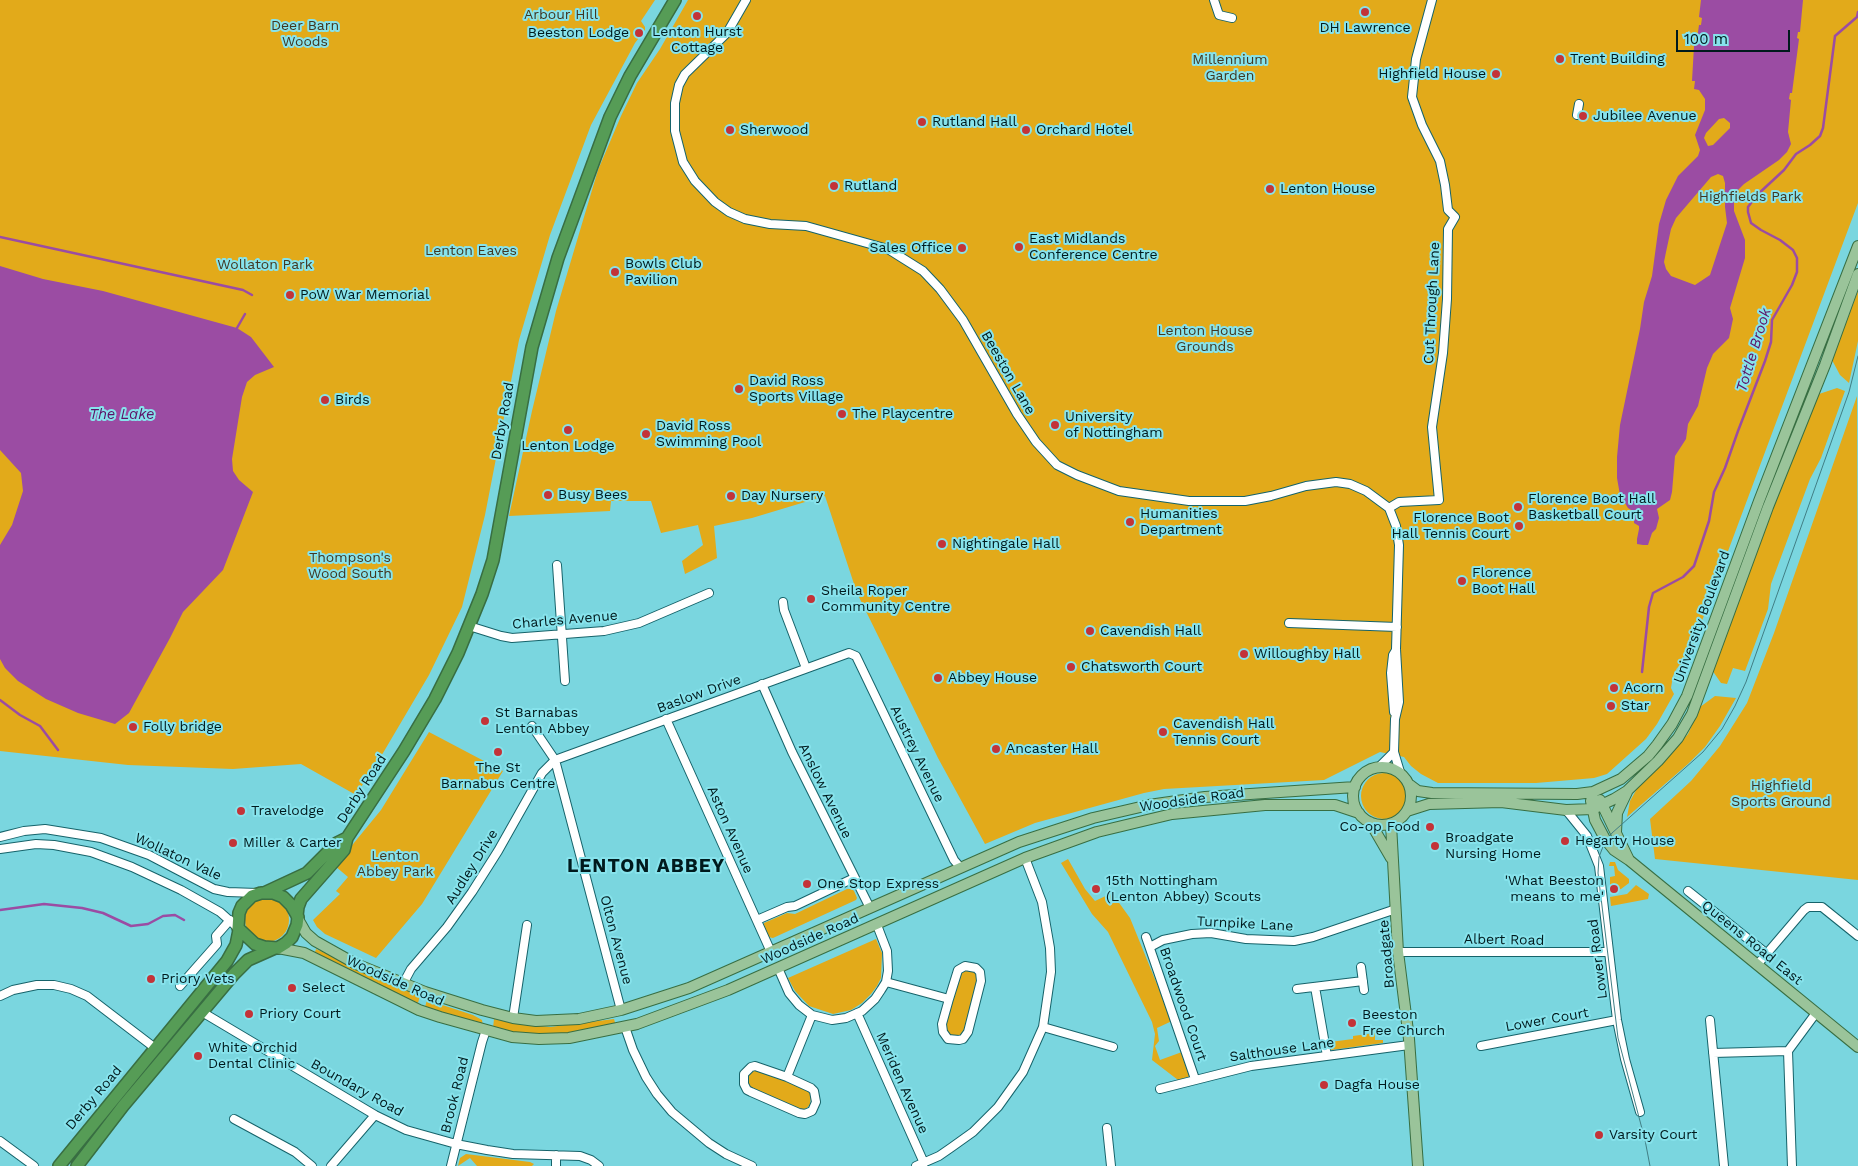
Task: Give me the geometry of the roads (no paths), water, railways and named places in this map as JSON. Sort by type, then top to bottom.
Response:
[{"type":"highway","name":"Derby Road","points":[[298,918],[298,907],[301,899],[344,850],[347,838],[380,790],[425,716],[447,675],[469,626],[493,560],[532,347],[558,258],[610,117],[628,79],[675,0]]},
{"type":"highway","name":"Derby Road","points":[[261,893],[307,873],[337,843],[347,838]]},
{"type":"highway","points":[[261,893],[273,893],[283,897],[291,905],[298,918],[292,937],[286,943],[276,948],[255,944],[238,929],[240,909],[249,898],[261,893]]},
{"type":"highway","name":"Derby Road","points":[[59,1166],[230,958],[236,945],[238,929]]},
{"type":"highway","name":"Derby Road","points":[[77,1166],[243,964],[255,956],[276,948]]},
{"type":"main road","name":"University Boulevard","points":[[1410,785],[1418,791],[1432,793],[1577,794],[1594,792],[1620,779],[1648,756],[1672,724],[1687,696],[1759,501],[1858,246]]},
{"type":"main road","name":"University Boulevard","points":[[1407,811],[1428,804],[1500,802],[1566,810],[1598,807],[1627,791],[1658,761],[1678,738],[1692,714],[1764,516],[1825,365],[1858,274]]},
{"type":"main road","points":[[1379,767],[1391,768],[1400,772],[1410,785],[1412,796],[1407,811],[1400,819],[1391,824],[1380,825],[1370,822],[1358,813],[1354,800],[1355,787],[1362,775],[1379,767]]},
{"type":"main road","name":"Woodside Road","points":[[298,918],[306,933],[315,942],[356,964],[425,992],[513,1018],[536,1021],[596,1017],[689,988],[1019,842],[1093,818],[1149,805],[1220,796],[1355,787]]},
{"type":"main road","points":[[1616,833],[1617,813],[1627,791]]},
{"type":"main road","name":"Queens Road East","points":[[1594,792],[1600,798],[1595,820],[1605,839],[1614,850],[1629,860],[1858,1047]]},
{"type":"main road","name":"Woodside Road","points":[[276,948],[304,953],[419,1010],[512,1037],[539,1039],[569,1038],[625,1028],[728,990],[1026,858],[1097,832],[1181,813],[1265,805],[1335,805],[1358,813]]},
{"type":"main road","name":"Queens Road East","points":[[1598,807],[1616,833],[1629,860]]},
{"type":"main road","points":[[1370,822],[1392,859]]},
{"type":"main road","name":"Broadgate","points":[[1391,824],[1398,952],[1409,1045],[1418,1166]]},
{"type":"main road","points":[[1019,842],[1026,858]]},
{"type":"main road","points":[[870,908],[877,924]]},
{"type":"main road","points":[[482,1010],[487,1022],[486,1030]]},
{"type":"street","name":"Beeston Lane","points":[[746,0],[727,32],[685,74],[679,85],[675,103],[675,131],[683,162],[695,181],[715,202],[729,212],[745,219],[770,224],[806,226],[888,249],[923,271],[940,289],[963,320],[1017,414],[1036,442],[1057,465],[1077,475],[1119,491],[1189,501],[1245,501],[1306,486],[1336,482],[1350,484],[1366,490],[1389,508]]},
{"type":"street","points":[[1214,0],[1219,15],[1232,18]]},
{"type":"street","name":"Cut Through Lane","points":[[1389,508],[1399,502],[1439,500],[1432,427],[1444,344],[1448,229],[1455,217],[1448,210],[1443,171],[1422,125],[1412,97],[1416,59],[1432,0]]},
{"type":"street","points":[[1577,115],[1579,104]]},
{"type":"street","points":[[1389,508],[1396,526],[1399,545],[1397,627],[1391,673],[1395,719],[1394,752],[1400,772]]},
{"type":"street","points":[[557,565],[565,681]]},
{"type":"street","name":"Charles Avenue","points":[[469,626],[506,638],[604,630],[632,626],[709,593]]},
{"type":"street","points":[[690,602],[694,610]]},
{"type":"street","points":[[783,602],[784,610],[806,668]]},
{"type":"street","points":[[1289,624],[1397,627]]},
{"type":"street","points":[[1395,652],[1399,702],[1395,719]]},
{"type":"street","name":"Baslow Drive","points":[[555,760],[852,653]]},
{"type":"street","name":"Austrey Avenue","points":[[852,653],[856,656],[946,842],[960,867]]},
{"type":"street","name":"Anslow Avenue","points":[[762,684],[792,752],[870,908]]},
{"type":"street","name":"Aston Avenue","points":[[666,719],[772,952]]},
{"type":"street","name":"Olton Avenue","points":[[532,726],[555,760],[621,1010]]},
{"type":"street","points":[[1379,767],[1394,752]]},
{"type":"street","name":"Audley Drive","points":[[403,984],[411,969],[447,927],[472,892],[498,851],[542,773],[555,760]]},
{"type":"street","name":"Lower Road","points":[[1566,810],[1587,836],[1599,866],[1617,1020],[1625,1059],[1640,1112]]},
{"type":"street","name":"Wollaton Vale","points":[[0,837],[24,831],[45,829],[101,838],[149,855],[214,889],[228,892],[261,893]]},
{"type":"street","points":[[88,852],[91,836]]},
{"type":"street","name":"Wollaton Vale","points":[[0,849],[36,844],[88,852],[132,867],[181,890],[213,908],[230,920],[238,929]]},
{"type":"street","points":[[920,1164],[939,1156],[962,1140],[985,1121],[998,1107],[1023,1072],[1043,1027],[1051,972],[1050,948],[1042,902],[1026,858]]},
{"type":"street","points":[[181,890],[188,874]]},
{"type":"street","points":[[757,920],[787,907],[795,906],[854,878]]},
{"type":"street","name":"Queens Road East","points":[[1688,891],[1767,954]]},
{"type":"street","points":[[1757,965],[1808,906],[1822,907],[1858,936]]},
{"type":"street","name":"Turnpike Lane","points":[[1150,947],[1163,940],[1192,934],[1210,933],[1246,939],[1294,941],[1313,938],[1396,909]]},
{"type":"street","points":[[180,986],[217,944],[216,936],[230,920]]},
{"type":"street","points":[[778,968],[789,993],[799,1005],[812,1015],[832,1020],[846,1018],[862,1011],[875,999],[886,982],[887,952],[877,924]]},
{"type":"street","points":[[513,1018],[527,925]]},
{"type":"street","name":"Broadwood Court","points":[[1146,937],[1195,1079]]},
{"type":"street","name":"Albert Road","points":[[1398,952],[1609,952]]},
{"type":"street","points":[[965,966],[976,968],[980,972],[981,981],[968,1032],[959,1040],[948,1039],[943,1032],[942,1024],[949,999],[958,970],[965,966]]},
{"type":"street","points":[[1361,967],[1364,990]]},
{"type":"street","points":[[1297,989],[1363,981]]},
{"type":"street","points":[[886,982],[949,999]]},
{"type":"street","points":[[0,996],[13,990],[37,985],[71,989],[87,996],[155,1048]]},
{"type":"street","points":[[1315,986],[1327,1056]]},
{"type":"street","name":"Boundary Road","points":[[202,1012],[374,1115],[406,1130],[456,1144],[514,1154],[580,1156],[600,1166]]},
{"type":"street","name":"Meriden Avenue","points":[[857,1013],[920,1164]]},
{"type":"street","points":[[1792,1166],[1788,1051],[1816,1013]]},
{"type":"street","points":[[787,1077],[812,1015]]},
{"type":"street","name":"Lower Court","points":[[1481,1046],[1617,1020]]},
{"type":"street","points":[[1710,1020],[1724,1166]]},
{"type":"street","points":[[1043,1027],[1113,1047]]},
{"type":"street","points":[[625,1028],[646,1077],[672,1112],[709,1143],[726,1154],[752,1166]]},
{"type":"street","name":"Brook Road","points":[[451,1166],[486,1030]]},
{"type":"street","name":"Salthouse Lane","points":[[1160,1089],[1251,1066],[1409,1045]]},
{"type":"street","points":[[1713,1053],[1788,1051]]},
{"type":"street","points":[[756,1066],[787,1077],[814,1091],[816,1102],[812,1111],[805,1114],[799,1113],[747,1090],[744,1084],[744,1074],[751,1067],[756,1066]]},
{"type":"street","points":[[331,1166],[374,1115]]},
{"type":"street","points":[[234,1119],[295,1152],[312,1166]]},
{"type":"street","points":[[1107,1128],[1111,1166]]},
{"type":"street","points":[[0,1141],[34,1166]]},
{"type":"street","points":[[556,1155],[556,1166]]},
{"type":"water","points":[[1701,0],[1803,0],[1792,93],[1790,93],[1789,99],[1791,100],[1788,132],[1791,144],[1787,152],[1779,160],[1744,184],[1736,192],[1734,211],[1745,240],[1745,258],[1730,308],[1733,319],[1729,338],[1713,354],[1707,368],[1698,406],[1688,424],[1686,439],[1675,456],[1670,500],[1657,509],[1659,518],[1656,529],[1652,533],[1648,545],[1643,545],[1637,544],[1639,526],[1634,523],[1634,512],[1628,508],[1620,495],[1617,478],[1617,457],[1620,425],[1644,302],[1652,276],[1659,224],[1666,200],[1678,176],[1698,156],[1700,150],[1695,135],[1705,110],[1705,99],[1699,90],[1694,89],[1695,81],[1692,81],[1694,46],[1696,46],[1702,18],[1699,17]],"holes":[[[1724,118],[1730,123],[1730,128],[1713,145],[1708,146],[1704,138],[1706,133],[1719,119]],[[1718,174],[1723,176],[1725,183],[1727,223],[1710,275],[1695,285],[1671,276],[1664,262],[1666,252],[1671,229],[1676,218],[1711,177]]]},
{"type":"water","name":"The Lake","points":[[0,266],[43,279],[103,291],[237,328],[251,337],[274,367],[255,375],[247,382],[242,397],[232,459],[233,471],[239,480],[253,492],[223,570],[183,612],[129,713],[115,724],[78,713],[46,699],[18,681],[5,668],[0,659],[0,545],[12,525],[23,491],[21,473],[0,450]]},
{"type":"waterway","name":"Tottle Brook","points":[[1642,672],[1649,607],[1653,593],[1683,577],[1694,566],[1709,521],[1714,492],[1725,468],[1765,361],[1771,342],[1772,320],[1792,285],[1797,272],[1797,258],[1793,250],[1751,223],[1748,207],[1756,196],[1784,170],[1796,154],[1820,136],[1823,128],[1835,36],[1857,17],[1858,12]]},
{"type":"waterway","points":[[0,237],[243,290],[252,295]]},
{"type":"waterway","points":[[237,328],[245,314]]},
{"type":"waterway","points":[[0,700],[20,715],[40,726],[58,750]]},
{"type":"waterway","name":"Tottle Brook","points":[[0,910],[44,904],[82,908],[103,913],[131,926],[148,924],[163,916],[175,915],[184,920]]},
{"type":"tram line","points":[[1650,1166],[1618,1038],[1598,873],[1599,857],[1604,844],[1612,833],[1703,752],[1722,729],[1735,706],[1746,682],[1849,392],[1858,356]]},
{"type":"place","name":"DH Lawrence","points":[[1365,12]]},
{"type":"place","name":"Lenton Hurst Cottage","points":[[697,16]]},
{"type":"place","name":"Beeston Lodge","points":[[639,33]]},
{"type":"place","name":"Trent Building","points":[[1560,59]]},
{"type":"place","name":"Highfield House","points":[[1496,74]]},
{"type":"place","name":"Jubilee Avenue","points":[[1583,116]]},
{"type":"place","name":"Rutland Hall","points":[[922,122]]},
{"type":"place","name":"Sherwood","points":[[730,130]]},
{"type":"place","name":"Orchard Hotel","points":[[1026,130]]},
{"type":"place","name":"Rutland","points":[[834,186]]},
{"type":"place","name":"Lenton House","points":[[1270,189]]},
{"type":"place","name":"East Midlands Conference Centre","points":[[1019,247]]},
{"type":"place","name":"Sales Office","points":[[962,248]]},
{"type":"place","name":"Bowls Club Pavilion","points":[[615,272]]},
{"type":"place","name":"PoW War Memorial","points":[[290,295]]},
{"type":"place","name":"David Ross Sports Village","points":[[739,389]]},
{"type":"place","name":"Birds","points":[[325,400]]},
{"type":"place","name":"The Playcentre","points":[[842,414]]},
{"type":"place","name":"University of Nottingham","points":[[1055,425]]},
{"type":"place","name":"Lenton Lodge","points":[[568,430]]},
{"type":"place","name":"David Ross Swimming Pool","points":[[646,434]]},
{"type":"place","name":"Busy Bees","points":[[548,495]]},
{"type":"place","name":"Day Nursery","points":[[731,496]]},
{"type":"place","name":"Florence Boot Hall Basketball Court","points":[[1518,507]]},
{"type":"place","name":"Humanities Department","points":[[1130,522]]},
{"type":"place","name":"Florence Boot Hall Tennis Court","points":[[1519,526]]},
{"type":"place","name":"Nightingale Hall","points":[[942,544]]},
{"type":"place","name":"Florence Boot Hall","points":[[1462,581]]},
{"type":"place","name":"Sheila Roper Community Centre","points":[[811,599]]},
{"type":"place","name":"Cavendish Hall","points":[[1090,631]]},
{"type":"place","name":"Willoughby Hall","points":[[1244,654]]},
{"type":"place","name":"Chatsworth Court","points":[[1071,667]]},
{"type":"place","name":"Abbey House","points":[[938,678]]},
{"type":"place","name":"Acorn","points":[[1614,688]]},
{"type":"place","name":"Star","points":[[1611,706]]},
{"type":"place","name":"St Barnabas Lenton Abbey","points":[[485,721]]},
{"type":"place","name":"Folly bridge","points":[[133,727]]},
{"type":"place","name":"Cavendish Hall Tennis Court","points":[[1163,732]]},
{"type":"place","name":"Ancaster Hall","points":[[996,749]]},
{"type":"place","name":"The St Barnabus Centre","points":[[498,752]]},
{"type":"place","name":"Travelodge","points":[[241,811]]},
{"type":"place","name":"Co-op Food","points":[[1430,827]]},
{"type":"place","name":"Hegarty House","points":[[1565,841]]},
{"type":"place","name":"Miller & Carter","points":[[233,843]]},
{"type":"place","name":"Broadgate Nursing Home","points":[[1435,846]]},
{"type":"place","name":"One Stop Express","points":[[807,884]]},
{"type":"place","name":"15th Nottingham (Lenton Abbey) Scouts","points":[[1096,889]]},
{"type":"place","name":"'What Beeston means to me'","points":[[1614,889]]},
{"type":"place","name":"Priory Vets","points":[[151,979]]},
{"type":"place","name":"Select","points":[[292,988]]},
{"type":"place","name":"Priory Court","points":[[249,1014]]},
{"type":"place","name":"Beeston Free Church","points":[[1352,1023]]},
{"type":"place","name":"White Orchid Dental Clinic","points":[[198,1056]]},
{"type":"place","name":"Dagfa House","points":[[1324,1085]]},
{"type":"place","name":"Varsity Court","points":[[1599,1135]]},
{"type":"district","name":"LENTON ABBEY","points":[[646,866]]},
{"type":"park label","name":"Arbour Hill","points":[[561,15]]},
{"type":"park label","name":"Deer Barn Woods","points":[[305,34]]},
{"type":"park label","name":"Millennium Garden","points":[[1230,68]]},
{"type":"park label","name":"Highfields Park","points":[[1750,197]]},
{"type":"park label","name":"Lenton Eaves","points":[[471,251]]},
{"type":"park label","name":"Wollaton Park","points":[[265,265]]},
{"type":"park label","name":"Lenton House Grounds","points":[[1205,340]]},
{"type":"park label","name":"Thompson's Wood South","points":[[350,566]]},
{"type":"park label","name":"Highfield Sports Ground","points":[[1781,794]]},
{"type":"park label","name":"Lenton Abbey Park","points":[[395,864]]}]
